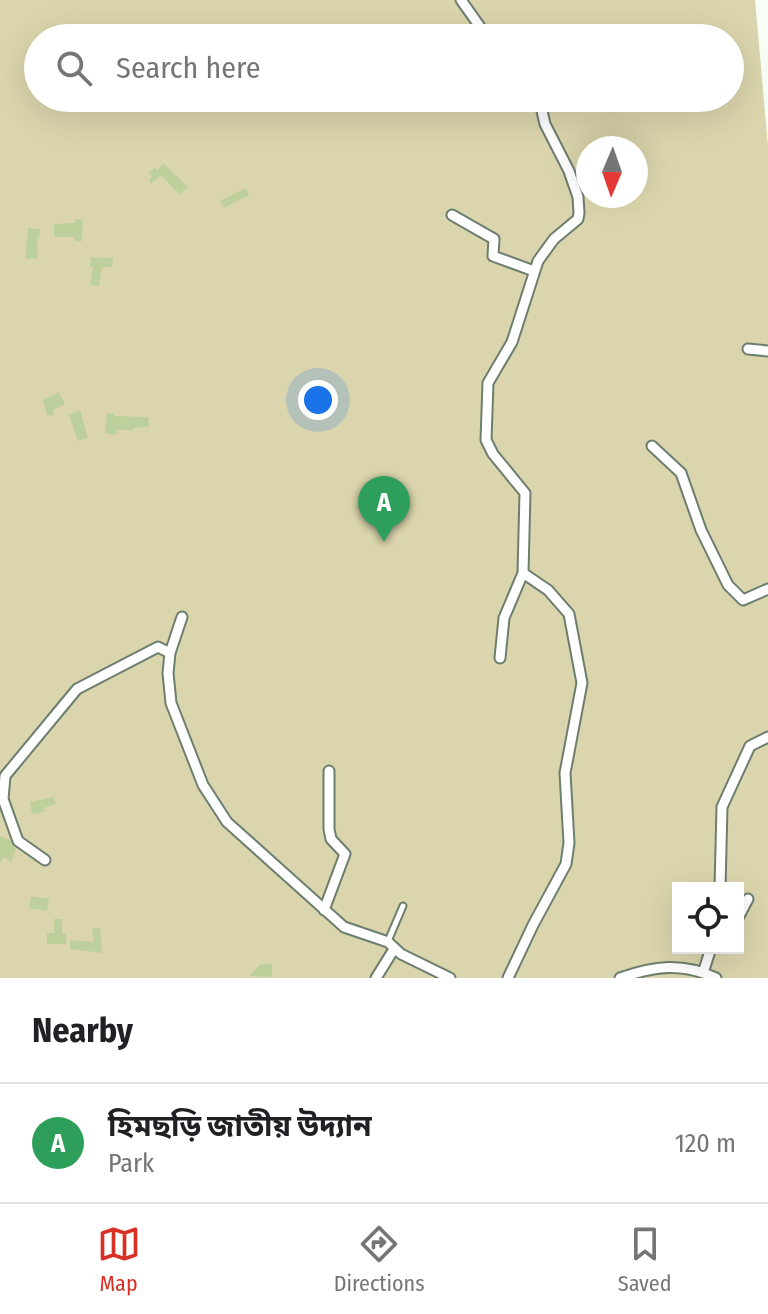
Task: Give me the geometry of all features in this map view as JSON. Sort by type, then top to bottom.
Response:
[{"type":"street","points":[[461,0],[478,24]]},
{"type":"street","points":[[500,658],[504,618],[523,573],[527,501],[525,493],[493,454],[486,440],[487,393],[490,378],[512,342],[534,271],[554,239],[578,219],[579,213],[578,197],[569,171],[545,124],[542,112]]},
{"type":"street","points":[[452,215],[494,239],[493,256],[534,271]]},
{"type":"street","points":[[748,349],[768,351]]},
{"type":"street","points":[[652,446],[681,473],[701,530],[728,585],[743,600],[768,589]]},
{"type":"street","points":[[508,978],[566,864],[569,843],[565,773],[582,683],[569,614],[548,590],[523,573]]},
{"type":"street","points":[[182,617],[170,653],[171,703],[203,785],[237,833],[344,927],[391,946],[450,978]]},
{"type":"street","points":[[45,860],[18,841],[3,799],[5,776],[77,689],[158,647],[170,653]]},
{"type":"street","points":[[720,882],[722,807],[750,746],[768,737]]},
{"type":"street","points":[[324,910],[345,854],[331,839],[329,829],[329,771]]},
{"type":"street","points":[[744,907],[748,899]]},
{"type":"street","points":[[376,978],[391,946]]},
{"type":"street","points":[[703,973],[709,954]]},
{"type":"street","points":[[620,978],[658,967],[703,973],[716,978]]},
{"type":"lane","points":[[391,946],[403,906]]},
{"type":"shaded area","points":[[0,0],[755,0],[768,146],[768,978],[0,978]]},
{"type":"building","points":[[163,163],[188,187],[179,194],[161,175],[151,184],[149,181],[152,176],[149,173],[155,167],[158,170]]},
{"type":"building","points":[[246,188],[249,195],[224,208],[220,201]]},
{"type":"building","points":[[75,219],[83,220],[82,241],[75,241],[75,237],[54,237],[54,224],[74,223]]},
{"type":"building","points":[[28,228],[40,229],[38,258],[25,259]]},
{"type":"building","points":[[91,257],[113,258],[112,267],[102,267],[99,286],[90,285]]},
{"type":"building","points":[[59,392],[65,404],[53,410],[54,415],[47,416],[43,400]]},
{"type":"building","points":[[80,410],[88,438],[78,441],[69,415]]},
{"type":"building","points":[[107,413],[148,417],[149,427],[133,428],[133,431],[117,429],[116,435],[105,433]]},
{"type":"building","points":[[54,797],[56,804],[44,808],[45,812],[32,814],[30,802]]},
{"type":"building","points":[[0,836],[10,840],[16,849],[11,862],[3,857],[0,864]]},
{"type":"building","points":[[31,896],[49,899],[47,911],[29,908]]},
{"type":"building","points":[[54,919],[62,919],[66,944],[47,944],[47,933],[54,933]]},
{"type":"building","points":[[100,928],[102,953],[70,949],[70,940],[94,942],[92,929]]},
{"type":"building","points":[[261,964],[272,964],[272,977],[249,976]]},
{"type":"place","name":"হিমছড়ি জাতীয় উদ্যান","points":[[384,542]]}]
